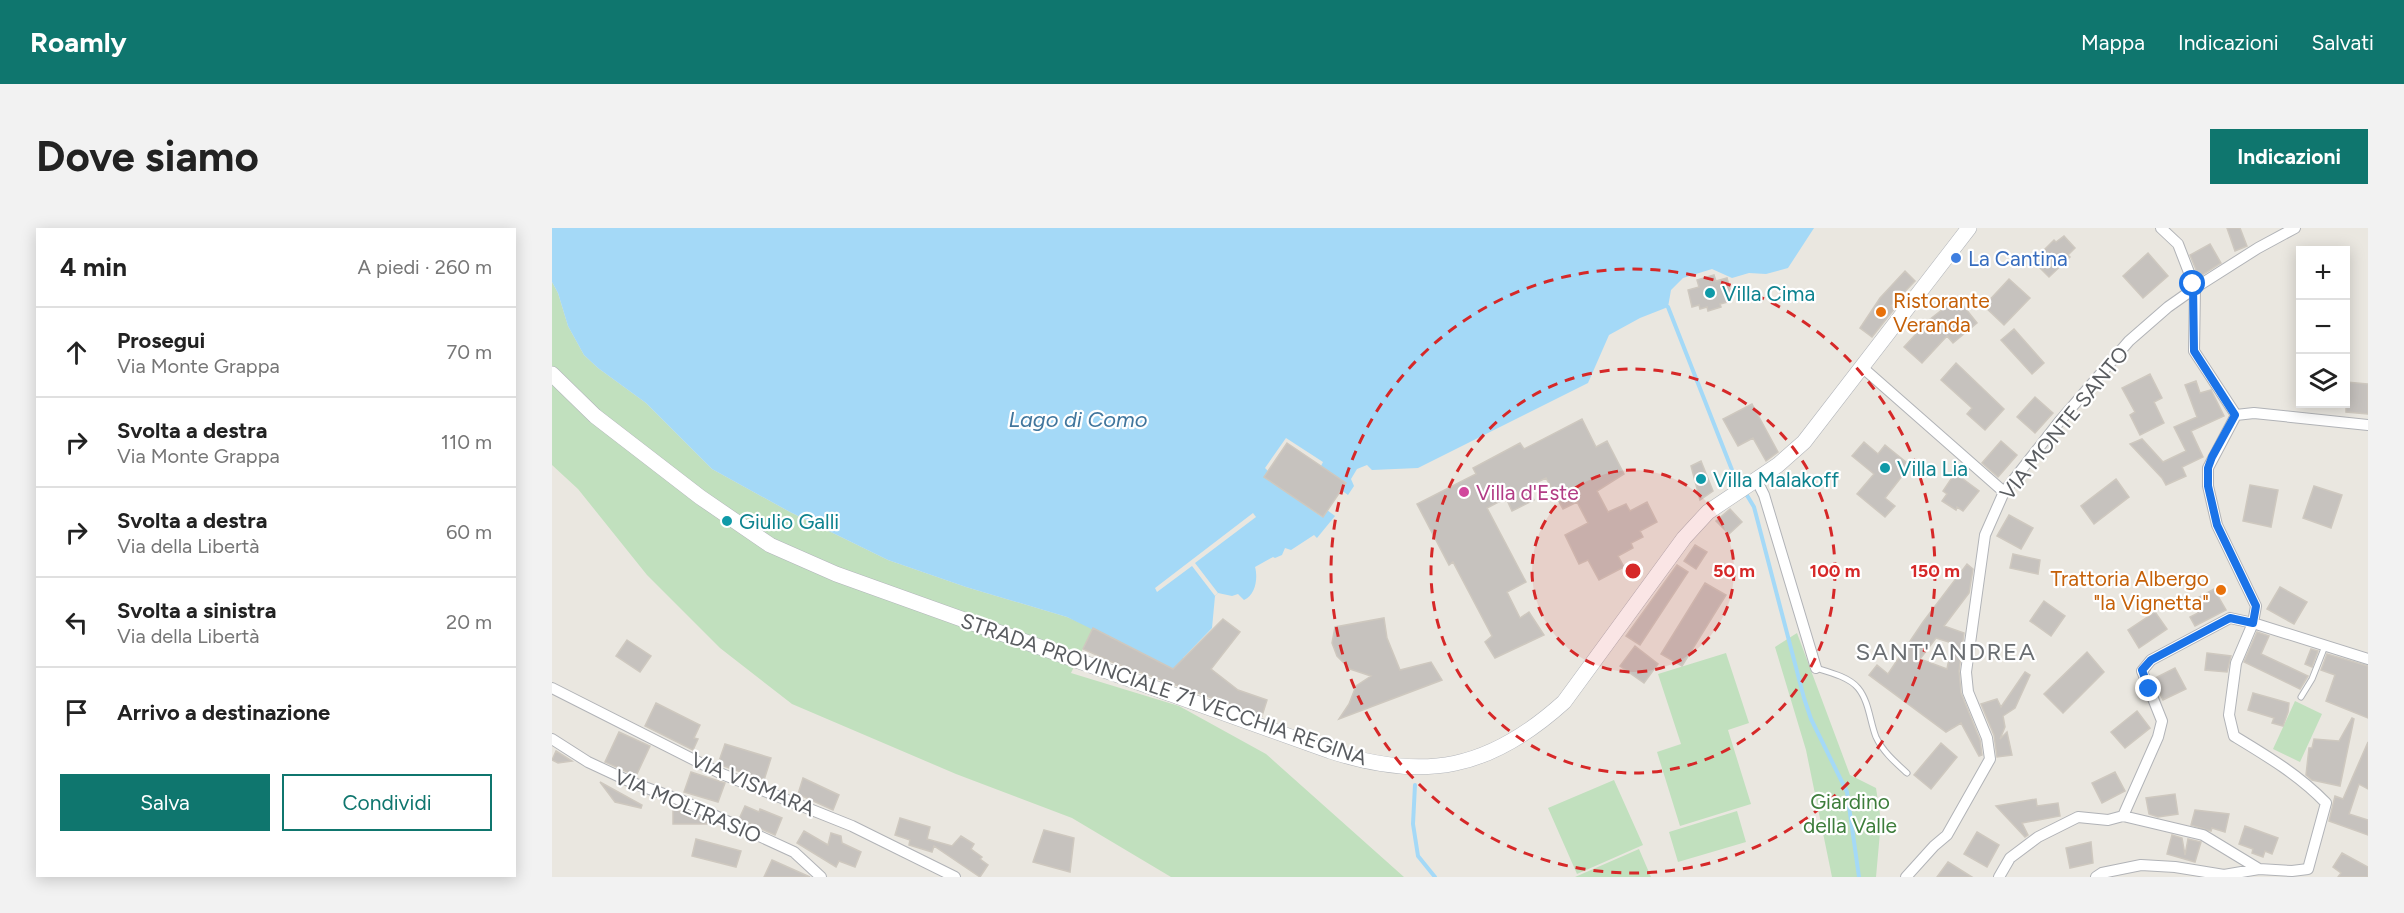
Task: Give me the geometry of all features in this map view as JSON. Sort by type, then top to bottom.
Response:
[{"type":"street","name":"STRADA PROVINCIALE 71 VECCHIA REGINA","points":[[552,374],[595,416],[700,497],[770,545],[836,574],[1330,750],[1381,765],[1453,764],[1496,750],[1519,738],[1539,724],[1563,702],[1586,674],[1684,538],[1708,512],[1778,465],[1798,448],[1863,368],[1969,228]]},
{"type":"street","points":[[2161,228],[2178,244],[2195,288],[2194,351],[2235,415]]},
{"type":"street","name":"VIA MONTE SANTO","points":[[1906,877],[1947,835],[1990,759],[1987,738],[1968,692],[1966,672],[1985,535],[2004,492],[2059,422],[2129,341],[2168,307],[2195,288],[2258,248],[2295,228]]},
{"type":"street","points":[[1863,368],[2004,492]]},
{"type":"street","points":[[2235,415],[2254,413],[2368,425]]},
{"type":"street","points":[[2096,877],[2102,873],[2141,865],[2175,867],[2224,875],[2259,869],[2309,873],[2326,803],[2308,785],[2273,759],[2234,736],[2229,715],[2236,663],[2253,623],[2256,606],[2217,525],[2208,486],[2208,468],[2235,415]]},
{"type":"street","points":[[1753,481],[1764,495],[1816,668]]},
{"type":"street","points":[[2123,816],[2158,737],[2162,721],[2142,670],[2151,660],[2230,618],[2368,659]]},
{"type":"street","name":"VIA VISMARA","points":[[552,688],[722,774],[852,826],[955,877]]},
{"type":"street","name":"VIA MOLTRASIO","points":[[552,739],[588,762],[633,783],[682,801],[794,852],[821,877]]},
{"type":"street","points":[[1999,877],[2010,858],[2038,837],[2078,817],[2108,820],[2123,816],[2203,835],[2259,869]]},
{"type":"lane","points":[[2301,697],[2312,679],[2325,646]]},
{"type":"lane","points":[[1816,668],[1834,673],[1858,687],[1865,700],[1877,739],[1892,760],[1907,773]]},
{"type":"green space","points":[[552,282],[558,293],[568,326],[584,355],[646,403],[712,469],[790,512],[888,560],[966,587],[1067,617],[1093,628],[1071,673],[1179,706],[1266,754],[1404,877],[1171,877],[1072,818],[956,774],[792,704],[720,648],[647,575],[578,489],[552,465]]},
{"type":"green space","name":"Giardino della Valle","points":[[1797,633],[1850,775],[1876,788],[1881,821],[1876,877],[1832,877],[1806,750],[1775,647]]},
{"type":"green space","points":[[1726,653],[1749,723],[1728,730],[1751,804],[1680,826],[1657,752],[1681,744],[1658,674]]},
{"type":"green space","points":[[2295,701],[2322,714],[2300,762],[2273,749]]},
{"type":"green space","points":[[1614,780],[1643,845],[1577,874],[1548,808]]},
{"type":"green space","points":[[1737,811],[1746,842],[1678,862],[1669,832]]},
{"type":"green space","points":[[1639,849],[1651,877],[1575,877]]},
{"type":"water","name":"Lago di Como","points":[[552,228],[1814,228],[1788,268],[1766,274],[1749,273],[1732,278],[1712,269],[1683,278],[1671,290],[1668,307],[1640,318],[1609,335],[1588,383],[1418,468],[1372,470],[1367,465],[1357,469],[1351,479],[1354,486],[1348,495],[1321,466],[1323,462],[1286,438],[1265,468],[1268,471],[1265,477],[1322,517],[1327,510],[1335,516],[1317,538],[1314,535],[1291,550],[1285,548],[1282,555],[1273,557],[1255,567],[1255,585],[1248,598],[1244,600],[1238,594],[1232,596],[1218,593],[1215,596],[1212,628],[1183,658],[1201,672],[1192,683],[1169,667],[1067,617],[966,587],[888,560],[790,512],[712,469],[646,403],[584,355],[568,326],[558,293],[552,282]]},
{"type":"pier","points":[[1253,513],[1256,517],[1195,563],[1218,593],[1215,596],[1192,566],[1157,592],[1155,588]]},
{"type":"building","points":[[2227,228],[2240,228],[2247,246],[2235,251]]},
{"type":"building","points":[[2064,236],[2075,248],[2068,255],[2070,257],[2049,277],[2033,261],[2054,240],[2056,242]]},
{"type":"building","points":[[2210,244],[2221,263],[2199,277],[2190,255]]},
{"type":"building","points":[[2148,253],[2168,276],[2143,298],[2123,276]]},
{"type":"building","points":[[1905,271],[1915,281],[1891,306],[1895,308],[1872,337],[1860,328],[1880,298]]},
{"type":"building","name":"Villa Cima","points":[[1714,275],[1716,281],[1727,278],[1732,296],[1727,297],[1728,302],[1708,311],[1707,307],[1700,309],[1699,305],[1692,307],[1688,290],[1699,287],[1697,280]]},
{"type":"building","points":[[2009,279],[2030,298],[2004,325],[1984,306]]},
{"type":"building","points":[[1957,298],[1977,323],[1953,343],[1947,336],[1922,363],[1904,347],[1929,320]]},
{"type":"building","points":[[2014,329],[2044,363],[2032,374],[2001,340]]},
{"type":"building","points":[[1956,363],[2004,409],[1985,430],[1967,414],[1972,408],[1941,380]]},
{"type":"building","points":[[2150,374],[2162,398],[2154,402],[2164,423],[2140,435],[2130,415],[2135,412],[2122,388]]},
{"type":"building","points":[[2196,381],[2200,393],[2211,390],[2224,416],[2191,431],[2203,457],[2182,467],[2186,476],[2166,485],[2130,444],[2142,439],[2163,462],[2186,451],[2174,427],[2197,417],[2185,385]]},
{"type":"building","points":[[2350,382],[2368,384],[2368,414],[2346,412],[2346,408],[2350,408]]},
{"type":"building","points":[[2035,397],[2053,413],[2035,433],[2017,417]]},
{"type":"building","points":[[1752,404],[1778,452],[1766,461],[1753,438],[1738,446],[1723,419]]},
{"type":"building","points":[[1582,419],[1596,447],[1607,441],[1624,474],[1597,491],[1608,512],[1626,504],[1630,511],[1647,502],[1657,522],[1640,531],[1643,537],[1631,543],[1633,548],[1618,556],[1624,567],[1599,580],[1588,560],[1579,564],[1565,535],[1588,523],[1577,502],[1563,509],[1546,478],[1527,487],[1534,500],[1512,511],[1506,498],[1487,508],[1526,582],[1507,592],[1520,618],[1529,612],[1544,635],[1495,658],[1485,642],[1492,636],[1453,562],[1449,565],[1417,504],[1476,474],[1473,468],[1520,443],[1524,449]]},
{"type":"building","points":[[2001,441],[2017,455],[1998,477],[1982,463]]},
{"type":"building","name":"Villa Lia","points":[[1864,442],[1878,454],[1885,445],[1907,463],[1900,473],[1903,475],[1885,498],[1895,506],[1885,517],[1857,494],[1874,474],[1852,456]]},
{"type":"building","points":[[1287,443],[1346,483],[1323,517],[1264,477]]},
{"type":"building","name":"Villa Malakoff","points":[[1701,461],[1713,491],[1700,500],[1691,466]]},
{"type":"building","points":[[1955,473],[1979,491],[1963,511],[1957,507],[1956,510],[1942,501],[1947,494],[1943,491]]},
{"type":"building","points":[[2116,479],[2129,497],[2094,524],[2081,506]]},
{"type":"building","points":[[2250,485],[2278,490],[2271,527],[2243,521]]},
{"type":"building","points":[[2314,486],[2342,495],[2331,528],[2303,518]]},
{"type":"building","points":[[1730,509],[1742,522],[1729,534],[1716,521]]},
{"type":"building","points":[[2009,515],[2033,528],[2021,549],[1997,536]]},
{"type":"building","points":[[1695,545],[1707,552],[1696,569],[1684,561]]},
{"type":"building","points":[[2013,554],[2040,560],[2038,574],[2010,568]]},
{"type":"building","points":[[1967,564],[1973,569],[1969,593],[1944,626],[1964,633],[1959,671],[1961,693],[1980,740],[1982,755],[1979,756],[1961,723],[1946,732],[1869,675],[1877,665],[1888,674],[1923,622]],"holes":[[[1936,638],[1952,643],[1947,669],[1920,659]]]},
{"type":"building","points":[[1677,565],[1688,572],[1640,645],[1626,636]]},
{"type":"building","points":[[1705,583],[1726,595],[1682,666],[1661,654]]},
{"type":"building","points":[[2280,587],[2307,602],[2294,624],[2267,609]]},
{"type":"building","points":[[2214,589],[2226,610],[2195,626],[2190,617],[2198,613],[2192,601]]},
{"type":"building","points":[[2044,601],[2065,616],[2051,636],[2030,621]]},
{"type":"building","points":[[2155,612],[2167,629],[2139,648],[2128,630]]},
{"type":"building","points":[[1384,618],[1387,638],[1400,670],[1431,662],[1442,680],[1339,719],[1349,704],[1356,686],[1371,676],[1350,669],[1337,656],[1332,643],[1335,627]]},
{"type":"building","points":[[1223,619],[1240,632],[1211,669],[1238,690],[1267,700],[1262,716],[1112,662],[1083,649],[1093,628],[1173,669]]},
{"type":"building","points":[[2257,632],[2269,636],[2261,654],[2308,676],[2300,689],[2244,662]]},
{"type":"building","points":[[627,640],[651,656],[640,672],[616,656]]},
{"type":"building","points":[[1635,646],[1658,664],[1644,683],[1620,666]]},
{"type":"building","points":[[2311,649],[2318,651],[2312,667],[2305,664]]},
{"type":"building","points":[[2087,652],[2104,672],[2063,713],[2044,694]]},
{"type":"building","points":[[2207,653],[2231,656],[2227,672],[2205,670]]},
{"type":"building","points":[[2327,654],[2368,666],[2368,718],[2326,701],[2335,675],[2321,670]]},
{"type":"building","points":[[2175,668],[2186,689],[2163,700],[2153,679]]},
{"type":"building","points":[[2025,672],[2030,675],[2015,708],[2003,716],[2005,727],[2000,739],[2007,732],[2012,755],[1997,757],[1994,735],[1981,704],[1997,699],[2001,707]]},
{"type":"building","points":[[2253,693],[2289,703],[2283,726],[2272,723],[2274,718],[2248,710]]},
{"type":"building","points":[[656,703],[700,725],[694,738],[698,739],[693,750],[645,726]]},
{"type":"building","points":[[2137,711],[2150,728],[2125,748],[2111,732]]},
{"type":"building","points":[[2352,718],[2354,719],[2340,786],[2312,780],[2306,775],[2309,748],[2312,748],[2314,739],[2339,741]]},
{"type":"building","points":[[619,732],[650,746],[636,776],[605,762]]},
{"type":"building","points":[[2368,742],[2368,789],[2359,784],[2349,814],[2368,820],[2368,835],[2329,821],[2335,796],[2343,799]]},
{"type":"building","points":[[1941,743],[1957,757],[1931,789],[1914,775]]},
{"type":"building","points":[[725,744],[771,758],[764,780],[718,764]]},
{"type":"building","points":[[556,751],[572,761],[558,763],[552,760]]},
{"type":"building","points":[[691,772],[725,783],[718,802],[684,792]]},
{"type":"building","points":[[2115,772],[2125,791],[2102,803],[2092,783]]},
{"type":"building","points":[[803,778],[839,795],[833,810],[798,794]]},
{"type":"building","points":[[600,782],[642,805],[641,808],[615,802]]},
{"type":"building","points":[[2175,794],[2178,814],[2158,817],[2149,814],[2146,798]]},
{"type":"building","points":[[2036,799],[2037,806],[2058,803],[2060,816],[2022,823],[2028,835],[2025,837],[1996,806]]},
{"type":"building","points":[[745,806],[782,818],[775,835],[739,819]]},
{"type":"building","points":[[673,809],[701,817],[714,824],[673,824]]},
{"type":"building","points":[[2195,810],[2229,814],[2225,832],[2212,828],[2211,831],[2191,825]]},
{"type":"building","points":[[900,818],[930,827],[927,839],[952,846],[961,836],[974,844],[971,849],[988,865],[980,877],[934,846],[932,852],[909,845],[910,840],[895,835]]},
{"type":"building","points":[[2245,826],[2278,838],[2272,854],[2265,851],[2263,857],[2252,853],[2253,849],[2239,844]]},
{"type":"building","points":[[1044,830],[1074,838],[1070,872],[1033,862]]},
{"type":"building","points":[[804,831],[828,845],[831,833],[841,836],[842,843],[861,852],[855,867],[839,861],[836,867],[797,843]]},
{"type":"building","points":[[1977,832],[1999,845],[1987,867],[1964,854]]},
{"type":"building","points":[[2172,835],[2182,838],[2185,855],[2188,839],[2201,842],[2195,862],[2167,854]]},
{"type":"building","points":[[696,839],[741,851],[736,867],[692,856]]},
{"type":"building","points":[[2091,842],[2093,863],[2070,868],[2066,848]]},
{"type":"building","points":[[2342,853],[2368,867],[2368,877],[2338,877],[2341,873],[2333,867]]},
{"type":"building","points":[[772,860],[810,877],[764,877]]},
{"type":"building","points":[[1948,862],[1972,877],[1937,877]]},
{"type":"waterway","points":[[1668,307],[1734,475],[1741,486]]},
{"type":"waterway","points":[[1745,492],[1754,507],[1811,719],[1847,792],[1859,877]]},
{"type":"waterway","points":[[1415,785],[1413,824],[1418,856],[1435,877]]},
{"type":"place","name":"La Cantina","points":[[1956,258]]},
{"type":"place","name":"Villa Cima","points":[[1710,293]]},
{"type":"place","name":"Ristorante Veranda","points":[[1881,312]]},
{"type":"place","name":"Villa Lia","points":[[1885,468]]},
{"type":"place","name":"Villa Malakoff","points":[[1701,479]]},
{"type":"place","name":"Villa d'Este","points":[[1464,492]]},
{"type":"place","name":"Giulio Galli","points":[[727,521]]},
{"type":"place","name":"Trattoria Albergo \"la Vignetta\"","points":[[2221,590]]},
{"type":"district","name":"SANT'ANDREA","points":[[1946,651]]},
{"type":"route","points":[[2149,689],[2142,670],[2151,660],[2230,618],[2253,623],[2256,606],[2250,589],[2231,557],[2217,525],[2208,486],[2208,468],[2212,457],[2235,415],[2194,351],[2195,288],[2193,284]]}]
